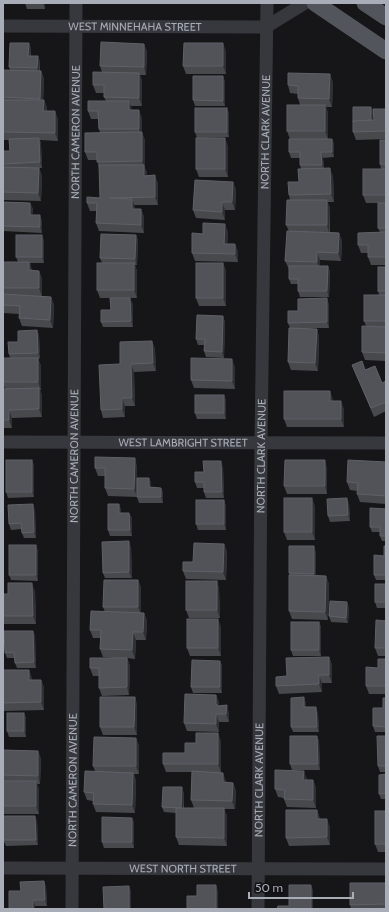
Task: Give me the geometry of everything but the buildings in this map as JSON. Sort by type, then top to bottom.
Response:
[{"type":"main road","points":[[315,3],[386,51]]},
{"type":"main road","points":[[365,3],[386,17]]},
{"type":"street","name":"NORTH CAMERON AVENUE","points":[[72,909],[76,3]]},
{"type":"street","name":"NORTH CLARK AVENUE","points":[[258,909],[261,443],[267,3]]},
{"type":"street","points":[[266,27],[305,3]]},
{"type":"street","name":"WEST MINNEHAHA STREET","points":[[3,26],[266,27]]},
{"type":"street","name":"WEST LAMBRIGHT STREET","points":[[3,442],[386,443]]},
{"type":"street","name":"WEST NORTH STREET","points":[[3,868],[386,869]]}]
